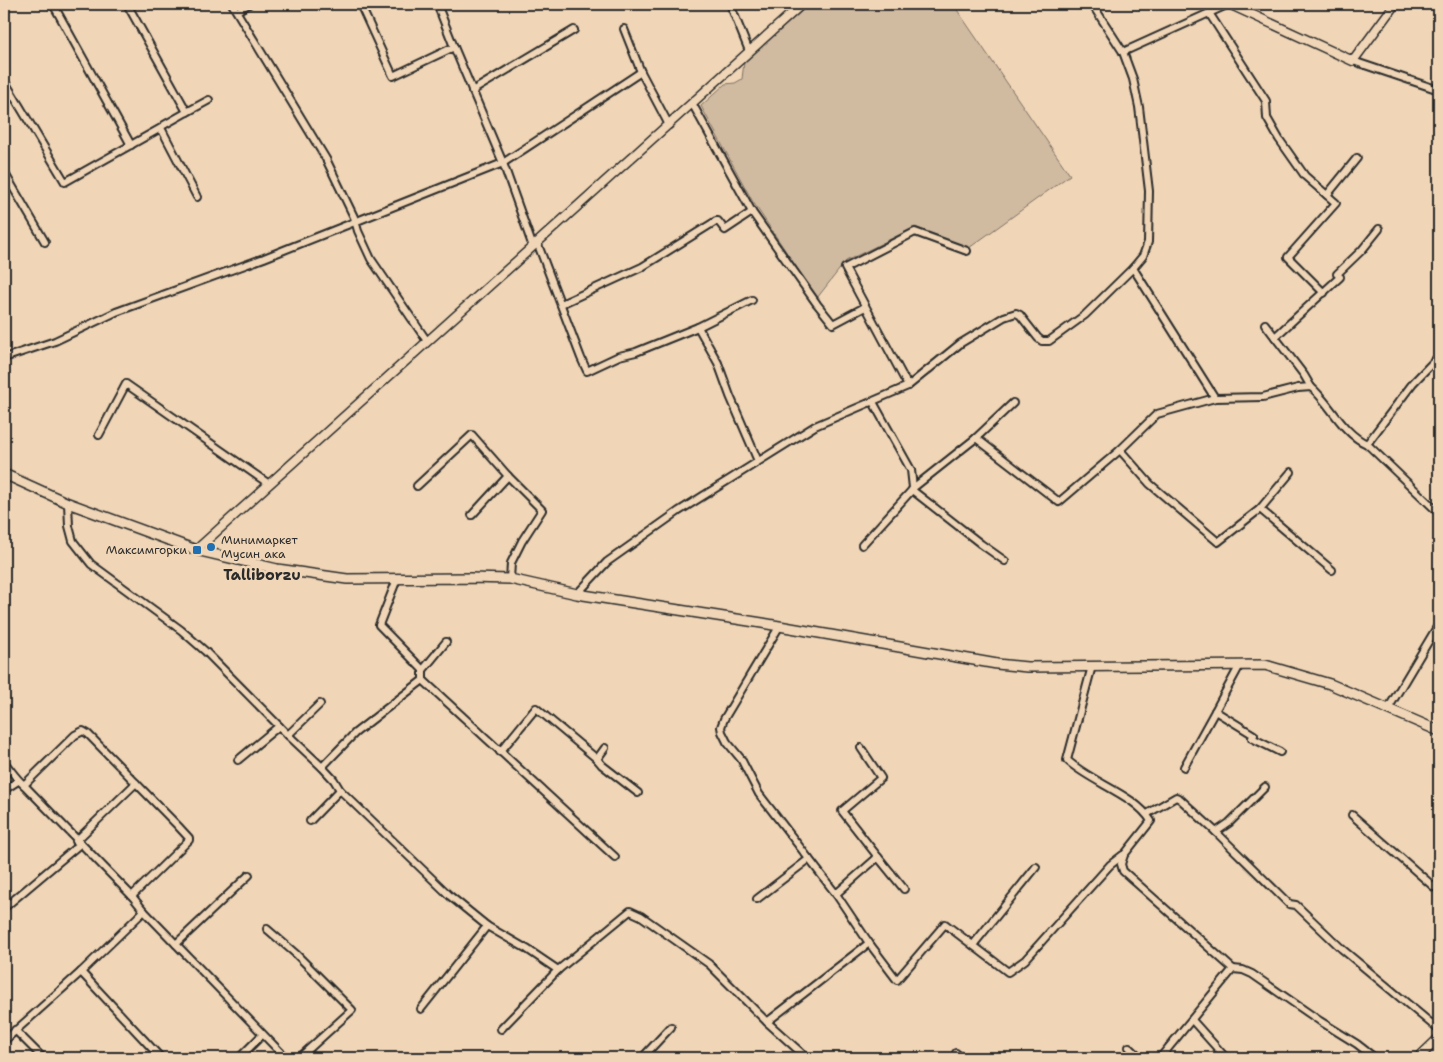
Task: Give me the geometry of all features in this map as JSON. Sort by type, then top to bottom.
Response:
[{"type":"main road","points":[[5,476],[68,503],[196,550],[277,569],[347,580],[510,579],[577,594],[997,664],[1027,667],[1265,665],[1330,684],[1439,731]]},
{"type":"street","points":[[53,4],[131,145]]},
{"type":"street","points":[[127,4],[187,112]]},
{"type":"street","points":[[232,4],[326,159],[356,222],[371,259],[427,341]]},
{"type":"street","points":[[237,11],[249,4]]},
{"type":"street","points":[[360,4],[393,76],[454,47]]},
{"type":"street","points":[[437,4],[561,304],[580,358],[587,371],[619,356],[636,352],[698,327],[752,300]]},
{"type":"street","points":[[730,4],[749,51]]},
{"type":"street","points":[[196,550],[802,4]]},
{"type":"street","points":[[577,594],[607,562],[679,511],[815,426],[908,386],[961,343],[1012,314],[1020,315],[1042,341],[1049,341],[1085,315],[1133,268],[1143,256],[1148,242],[1149,191],[1139,107],[1133,79],[1123,52],[1092,4]]},
{"type":"street","points":[[1123,52],[1229,4],[1353,61],[1439,90]]},
{"type":"street","points":[[1353,61],[1395,4]]},
{"type":"street","points":[[1210,13],[1266,101],[1267,118],[1279,139],[1305,176],[1336,203],[1288,257],[1324,293]]},
{"type":"street","points":[[624,28],[641,72],[669,125]]},
{"type":"street","points":[[472,91],[574,30]]},
{"type":"street","points":[[4,358],[55,341],[116,312],[178,291],[503,163],[641,72]]},
{"type":"street","points":[[4,80],[65,182],[161,128],[197,196]]},
{"type":"street","points":[[164,126],[209,100]]},
{"type":"street","points":[[692,103],[752,212],[833,324],[865,306]]},
{"type":"street","points":[[1327,195],[1357,158]]},
{"type":"street","points":[[4,172],[45,242]]},
{"type":"street","points":[[561,304],[642,267],[716,221],[725,230],[752,212]]},
{"type":"street","points":[[1275,337],[1340,277],[1337,274],[1362,250],[1379,229]]},
{"type":"street","points":[[908,386],[845,268],[915,232],[967,251]]},
{"type":"street","points":[[1133,268],[1215,398]]},
{"type":"street","points":[[1265,324],[1311,387],[1319,394],[1337,418],[1439,513]]},
{"type":"street","points":[[698,327],[718,363],[758,461]]},
{"type":"street","points":[[1367,444],[1413,383],[1439,356]]},
{"type":"street","points":[[99,435],[126,384],[269,484]]},
{"type":"street","points":[[976,438],[1059,502],[1120,450],[1157,414],[1215,398],[1262,396],[1311,387]]},
{"type":"street","points":[[873,402],[911,470],[913,489],[1005,561]]},
{"type":"street","points":[[862,544],[913,489],[976,438],[1013,403]]},
{"type":"street","points":[[417,486],[472,435],[508,476],[542,510],[522,541],[511,563],[510,579]]},
{"type":"street","points":[[1120,450],[1150,484],[1218,542],[1260,510],[1291,472]]},
{"type":"street","points":[[472,515],[508,476]]},
{"type":"street","points":[[68,503],[69,526],[73,541],[91,564],[205,650],[322,767],[340,790],[450,896],[487,926],[528,949],[558,970]]},
{"type":"street","points":[[1260,510],[1332,570]]},
{"type":"street","points":[[397,579],[379,626],[422,670],[423,680],[615,857]]},
{"type":"street","points":[[779,627],[726,713],[721,727],[722,732],[727,742],[741,759],[759,794],[836,894],[897,980],[945,924],[1008,972],[1025,960],[1110,865],[1124,855],[1151,821],[1147,814],[1134,803],[1076,769],[1067,760],[1092,666]]},
{"type":"street","points":[[1388,709],[1437,627],[1439,628]]},
{"type":"street","points":[[422,670],[446,642]]},
{"type":"street","points":[[1184,767],[1240,665]]},
{"type":"street","points":[[322,767],[355,733],[423,680]]},
{"type":"street","points":[[288,735],[320,704]]},
{"type":"street","points":[[500,752],[536,708],[597,758],[602,765],[638,793]]},
{"type":"street","points":[[1215,711],[1254,735],[1252,738],[1280,752]]},
{"type":"street","points":[[238,760],[279,726]]},
{"type":"street","points":[[24,785],[81,731],[88,734],[183,831],[189,840],[132,896]]},
{"type":"street","points":[[597,758],[605,748]]},
{"type":"street","points":[[861,748],[881,778],[842,811],[904,889]]},
{"type":"street","points":[[4,762],[18,781],[132,896],[144,911],[286,1058]]},
{"type":"street","points":[[4,790],[18,781]]},
{"type":"street","points":[[4,908],[78,843],[136,784]]},
{"type":"street","points":[[1216,832],[1229,823],[1265,787]]},
{"type":"street","points":[[310,821],[340,790]]},
{"type":"street","points":[[1147,814],[1176,797],[1180,798],[1289,904],[1296,905],[1342,949],[1439,1030]]},
{"type":"street","points":[[1352,815],[1434,887],[1439,888]]},
{"type":"street","points":[[1124,855],[1121,864],[1123,871],[1233,969],[1243,970],[1252,974],[1320,1021],[1358,1044],[1375,1058]]},
{"type":"street","points":[[836,894],[878,857]]},
{"type":"street","points":[[758,899],[809,859]]},
{"type":"street","points":[[973,945],[1036,867]]},
{"type":"street","points":[[176,944],[249,875]]},
{"type":"street","points":[[4,1041],[144,911]]},
{"type":"street","points":[[501,1029],[558,970],[630,911],[641,916],[709,964],[767,1022],[807,1058]]},
{"type":"street","points":[[422,1009],[487,926]]},
{"type":"street","points":[[267,930],[296,954],[352,1010],[299,1058]]},
{"type":"street","points":[[767,1022],[869,943]]},
{"type":"street","points":[[1160,1058],[1233,969]]},
{"type":"street","points":[[80,972],[161,1058]]},
{"type":"street","points":[[1192,1020],[1226,1058]]},
{"type":"street","points":[[642,1058],[671,1027]]},
{"type":"street","points":[[15,1030],[43,1058]]},
{"type":"street","points":[[239,1058],[262,1034]]},
{"type":"street","points":[[1418,1058],[1439,1038]]},
{"type":"street","points":[[1129,1047],[1141,1058]]},
{"type":"street","points":[[956,1053],[962,1058]]},
{"type":"shaded area","points":[[810,4],[953,4],[1070,175],[969,248],[915,227],[846,261],[817,298],[753,202],[701,106],[725,84],[735,83],[742,79],[744,62]]},
{"type":"place","name":"Минимаркет Мусин ака","points":[[211,547]]},
{"type":"place","name":"Максимгорки","points":[[197,550]]},
{"type":"district","name":"Talliborzu","points":[[262,575]]}]
